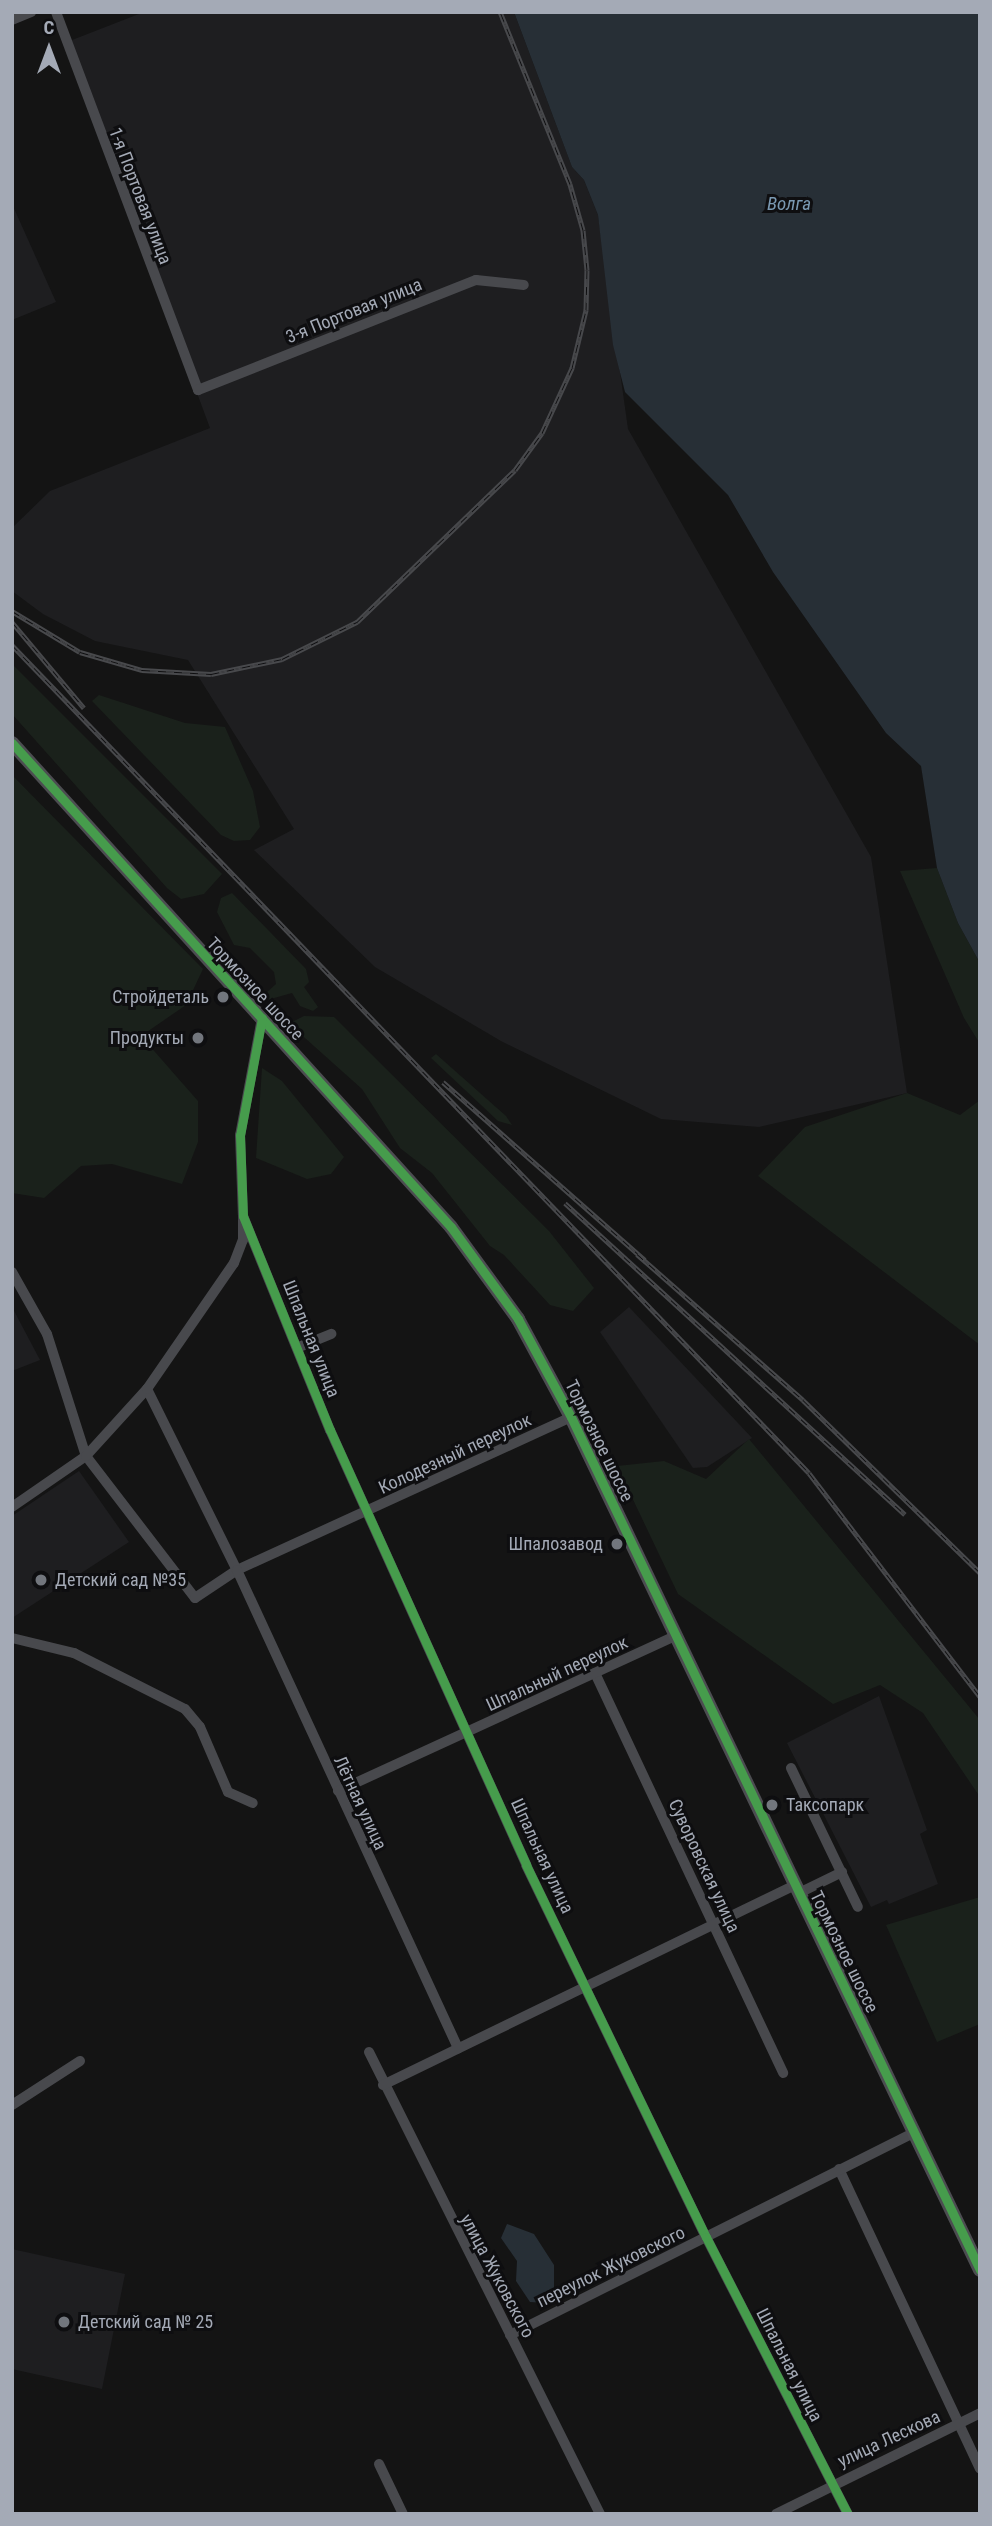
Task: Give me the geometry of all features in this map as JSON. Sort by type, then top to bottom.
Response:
[{"type":"street","points":[[12,20],[31,12]]},
{"type":"street","name":"1-я Портовая улица","points":[[56,12],[198,390]]},
{"type":"street","name":"3-я Портовая улица","points":[[198,390],[476,280],[524,285]]},
{"type":"street","name":"Тормозное шоссе","points":[[12,743],[474,1254],[519,1319],[571,1417],[980,2270]]},
{"type":"street","name":"Шпальная улица","points":[[262,1018],[240,1135],[243,1216],[368,1512],[469,1732],[526,1865],[589,1987],[706,2237],[848,2514]]},
{"type":"street","points":[[12,1507],[86,1456],[147,1389],[234,1263],[243,1240],[243,1216]]},
{"type":"street","points":[[12,1272],[47,1334],[86,1456]]},
{"type":"street","points":[[299,1347],[332,1334]]},
{"type":"street","name":"Лётная улица","points":[[147,1389],[237,1570],[458,2048]]},
{"type":"street","name":"Колодезный переулок","points":[[86,1456],[192,1597],[199,1597],[237,1570],[571,1417]]},
{"type":"street","name":"Шпальный переулок","points":[[338,1791],[675,1636]]},
{"type":"street","points":[[12,1638],[74,1653],[186,1709],[200,1727],[228,1792],[253,1803]]},
{"type":"street","name":"Суворовская улица","points":[[596,1673],[783,2073]]},
{"type":"street","points":[[791,1768],[858,1907]]},
{"type":"street","points":[[383,2084],[715,1924],[842,1872]]},
{"type":"street","name":"улица Жуковского","points":[[369,2052],[600,2514]]},
{"type":"street","points":[[12,2105],[80,2061]]},
{"type":"street","name":"переулок Жуковского","points":[[510,2335],[913,2133]]},
{"type":"street","points":[[839,2169],[980,2468]]},
{"type":"street","name":"улица Лескова","points":[[776,2514],[831,2483],[980,2413]]},
{"type":"street","points":[[379,2464],[403,2514]]},
{"type":"shaded area","points":[[144,12],[514,12],[572,167],[584,180],[598,215],[628,429],[871,857],[907,1093],[759,1127],[661,1119],[501,1041],[375,967],[254,850],[294,829],[188,660],[95,641],[43,614],[12,591],[12,528],[50,491],[210,428],[67,42]]},
{"type":"shaded area","points":[[12,204],[56,302],[12,320]]},
{"type":"shaded area","points":[[12,664],[222,874],[204,894],[181,899],[167,888],[12,714]]},
{"type":"shaded area","points":[[99,695],[185,723],[225,727],[253,791],[260,827],[250,840],[234,841],[221,835],[92,701]]},
{"type":"shaded area","points":[[12,775],[203,969],[186,1005],[141,1036],[198,1101],[198,1142],[182,1184],[112,1164],[81,1166],[44,1198],[12,1193]]},
{"type":"shaded area","points":[[937,868],[958,923],[980,963],[980,1044],[964,1018],[900,871]]},
{"type":"shaded area","points":[[232,893],[306,969],[309,982],[304,987],[318,1007],[313,1011],[300,1006],[292,993],[267,1000],[266,993],[276,984],[274,972],[250,948],[234,945],[217,912],[221,898]]},
{"type":"shaded area","points":[[304,1016],[334,1017],[549,1231],[594,1288],[573,1311],[550,1305],[504,1255],[490,1246],[432,1173],[400,1148],[362,1089],[296,1030],[292,1022]]},
{"type":"shaded area","points":[[436,1054],[506,1116],[512,1125],[498,1121],[431,1058]]},
{"type":"shaded area","points":[[262,1068],[282,1081],[344,1157],[331,1174],[307,1179],[256,1158]]},
{"type":"shaded area","points":[[907,1093],[960,1115],[980,1100],[980,1345],[758,1176],[805,1127]]},
{"type":"shaded area","points":[[12,1307],[40,1360],[12,1371]]},
{"type":"shaded area","points":[[629,1307],[752,1438],[707,1467],[693,1468],[600,1332]]},
{"type":"shaded area","points":[[749,1439],[980,1720],[980,1797],[923,1713],[880,1685],[833,1704],[678,1594],[617,1466],[664,1461],[706,1479]]},
{"type":"shaded area","name":"Детский сад №35","points":[[79,1471],[129,1542],[12,1618],[12,1516]]},
{"type":"shaded area","points":[[879,1696],[927,1830],[920,1834],[938,1884],[889,1904],[887,1900],[871,1907],[787,1743]]},
{"type":"shaded area","points":[[980,1897],[980,2024],[937,2042],[886,1925]]},
{"type":"shaded area","name":"Детский сад № 25","points":[[12,2249],[125,2274],[102,2389],[12,2369]]},
{"type":"water","name":"Волга","points":[[514,12],[980,12],[980,963],[958,923],[937,868],[921,766],[886,733],[773,572],[728,495],[625,392],[613,345],[598,215],[584,180],[572,167]]},
{"type":"water","points":[[507,2224],[534,2234],[554,2265],[554,2292],[548,2303],[530,2302],[516,2281],[517,2261],[501,2238]]},
{"type":"railway","points":[[12,611],[80,652],[142,670],[211,674],[282,659],[357,622],[515,470],[542,433],[572,368],[586,310],[587,270],[583,230],[570,184],[500,12]]},
{"type":"railway","points":[[12,622],[84,708]]},
{"type":"railway","points":[[12,645],[809,1473],[980,1697]]},
{"type":"railway","points":[[443,1082],[645,1260]]},
{"type":"railway","points":[[565,1203],[905,1515]]},
{"type":"railway","points":[[637,1254],[803,1400],[980,1573]]},
{"type":"cycle path","points":[[12,743],[451,1227],[518,1319],[571,1417],[980,2270]]},
{"type":"cycle path","points":[[262,1018],[240,1135],[243,1216],[330,1430],[526,1865],[706,2237],[848,2514]]},
{"type":"place","name":"Стройдеталь","points":[[223,997]]},
{"type":"place","name":"Продукты","points":[[198,1038]]},
{"type":"place","name":"Шпалозавод","points":[[617,1544]]},
{"type":"place","name":"Детский сад №35","points":[[41,1580]]},
{"type":"place","name":"Таксопарк","points":[[772,1805]]},
{"type":"place","name":"Детский сад № 25","points":[[64,2322]]}]
